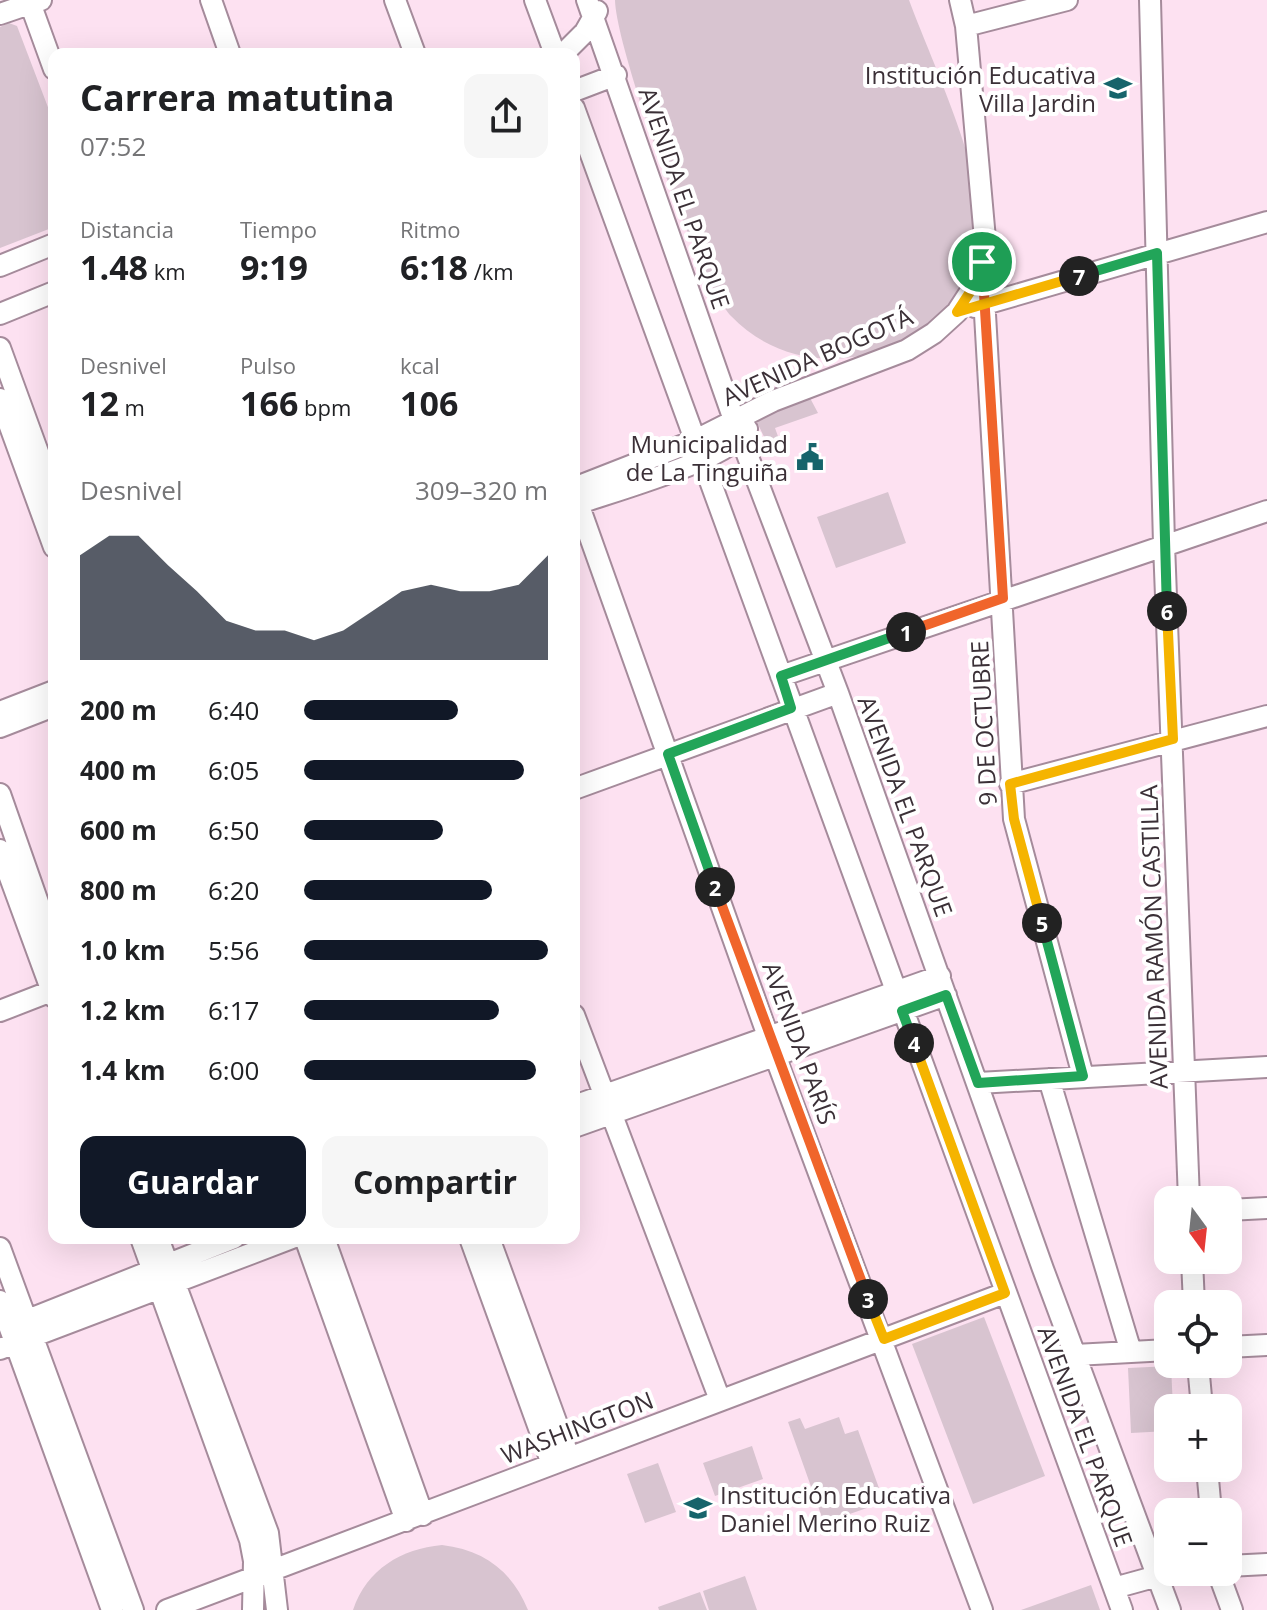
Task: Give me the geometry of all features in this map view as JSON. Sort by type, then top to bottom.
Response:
[{"type":"street","points":[[211,0],[228,48]]},
{"type":"street","points":[[395,0],[413,48]]},
{"type":"street","points":[[535,0],[561,48]]},
{"type":"street","name":"AVENIDA EL PARQUE","points":[[587,0],[616,75],[738,429],[838,693],[1075,1355],[1154,1549]]},
{"type":"street","points":[[567,48],[594,20],[601,0]]},
{"type":"street","name":"AVENIDA BOGOTÁ","points":[[738,429],[758,409],[907,350],[934,333],[957,312],[972,289],[982,262],[984,199],[966,26],[960,0]]},
{"type":"street","points":[[966,26],[1067,0]]},
{"type":"street","name":"AVENIDA RAMÓN CASTILLA","points":[[1150,0],[1164,544],[1188,1186]]},
{"type":"street","points":[[0,14],[33,1],[48,50]]},
{"type":"street","points":[[580,51],[607,50]]},
{"type":"street","points":[[580,89],[616,75]]},
{"type":"street","name":"AVENIDA EL PARQUE","points":[[580,125],[697,454],[1122,1610]]},
{"type":"street","points":[[957,312],[1267,222]]},
{"type":"street","points":[[0,266],[48,246]]},
{"type":"street","name":"9 DE OCTUBRE","points":[[982,262],[1014,819],[1083,1076]]},
{"type":"street","points":[[0,314],[48,294]]},
{"type":"street","points":[[0,348],[48,480]]},
{"type":"street","points":[[0,399],[48,531]]},
{"type":"street","points":[[580,495],[697,454],[738,429]]},
{"type":"street","name":"AVENIDA PARÍS","points":[[580,511],[771,1044],[884,1339],[982,1610]]},
{"type":"street","points":[[781,676],[1003,598],[1267,511]]},
{"type":"street","points":[[0,712],[48,693]]},
{"type":"street","points":[[580,787],[838,693]]},
{"type":"street","points":[[0,727],[48,708]]},
{"type":"street","points":[[1010,784],[1267,716]]},
{"type":"street","points":[[0,794],[48,931]]},
{"type":"street","points":[[0,850],[48,980]]},
{"type":"street","points":[[580,1123],[606,1104],[771,1044],[894,991],[943,986]]},
{"type":"street","points":[[771,1044],[902,1011],[943,986]]},
{"type":"street","points":[[0,1011],[48,995]]},
{"type":"street","points":[[580,1032],[720,1400]]},
{"type":"street","points":[[978,1083],[1267,1067]]},
{"type":"street","points":[[1049,1079],[1131,1352]]},
{"type":"street","points":[[580,1106],[606,1104]]},
{"type":"street","points":[[1242,1209],[1267,1208]]},
{"type":"street","points":[[145,1244],[164,1276],[268,1533],[253,1610]]},
{"type":"street","points":[[159,1244],[164,1276]]},
{"type":"street","points":[[164,1276],[223,1244]]},
{"type":"street","points":[[14,1335],[164,1276],[272,1244]]},
{"type":"street","points":[[307,1244],[414,1518]]},
{"type":"street","points":[[326,1244],[414,1518]]},
{"type":"street","points":[[472,1244],[561,1461]]},
{"type":"street","points":[[491,1244],[561,1461]]},
{"type":"street","points":[[0,1248],[14,1335],[112,1610]]},
{"type":"street","name":"WASHINGTON","points":[[167,1610],[1005,1293]]},
{"type":"street","points":[[0,1301],[133,1610]]},
{"type":"street","points":[[1242,1346],[1267,1345]]},
{"type":"street","points":[[1075,1355],[1154,1351]]},
{"type":"street","points":[[1242,1565],[1267,1564]]},
{"type":"street","points":[[261,1576],[277,1610]]},
{"type":"street","points":[[1114,1588],[1154,1576]]},
{"type":"street","name":"AVENIDA EL PARQUE","points":[[1166,1586],[1170,1610]]},
{"type":"street","points":[[1223,1586],[1232,1610]]},
{"type":"shaded area","points":[[615,0],[909,0],[962,139],[977,195],[979,218],[972,262],[952,299],[923,328],[887,348],[847,358],[806,356],[766,343],[731,316],[700,259],[661,164],[629,65]]},
{"type":"shaded area","points":[[9,23],[17,26],[48,107],[48,229],[0,248],[0,27]]},
{"type":"shaded area","points":[[810,398],[818,413],[775,428],[780,442],[767,443],[754,416]]},
{"type":"shaded area","points":[[888,492],[906,543],[836,568],[817,517]]},
{"type":"shaded area","points":[[984,1317],[1045,1476],[973,1504],[912,1344]]},
{"type":"shaded area","points":[[1154,1367],[1154,1378],[1172,1378],[1172,1394],[1154,1394],[1154,1432],[1131,1433],[1128,1368]]},
{"type":"shaded area","points":[[839,1417],[845,1434],[858,1430],[884,1502],[824,1523],[788,1422],[800,1418],[805,1429]]},
{"type":"shaded area","points":[[752,1446],[763,1479],[715,1496],[703,1463]]},
{"type":"shaded area","points":[[658,1463],[676,1512],[645,1523],[627,1474]]},
{"type":"shaded area","points":[[442,1545],[471,1552],[495,1565],[514,1584],[528,1610],[353,1610],[367,1583],[387,1564],[413,1551]]},
{"type":"shaded area","points":[[745,1576],[757,1610],[709,1610],[703,1591]]},
{"type":"shaded area","points":[[1091,1585],[1100,1610],[1021,1610]]},
{"type":"shaded area","points":[[700,1592],[707,1610],[659,1610],[658,1607]]},
{"type":"place","name":"Institución Educativa Villa Jardin","points":[[1118,88]]},
{"type":"place","name":"Municipalidad de La Tinguiña","points":[[810,457]]},
{"type":"place","name":"Institución Educativa Daniel Merino Ruiz","points":[[698,1508]]},
{"type":"route","points":[[982,262],[972,289],[957,312],[984,304],[1157,253],[1164,544],[1173,739],[1010,784],[1014,819],[1083,1076],[978,1083],[946,995],[902,1011],[1005,1293],[884,1339],[774,1053],[668,754],[791,708],[781,676],[1003,598],[986,344],[984,304],[982,262]]}]
